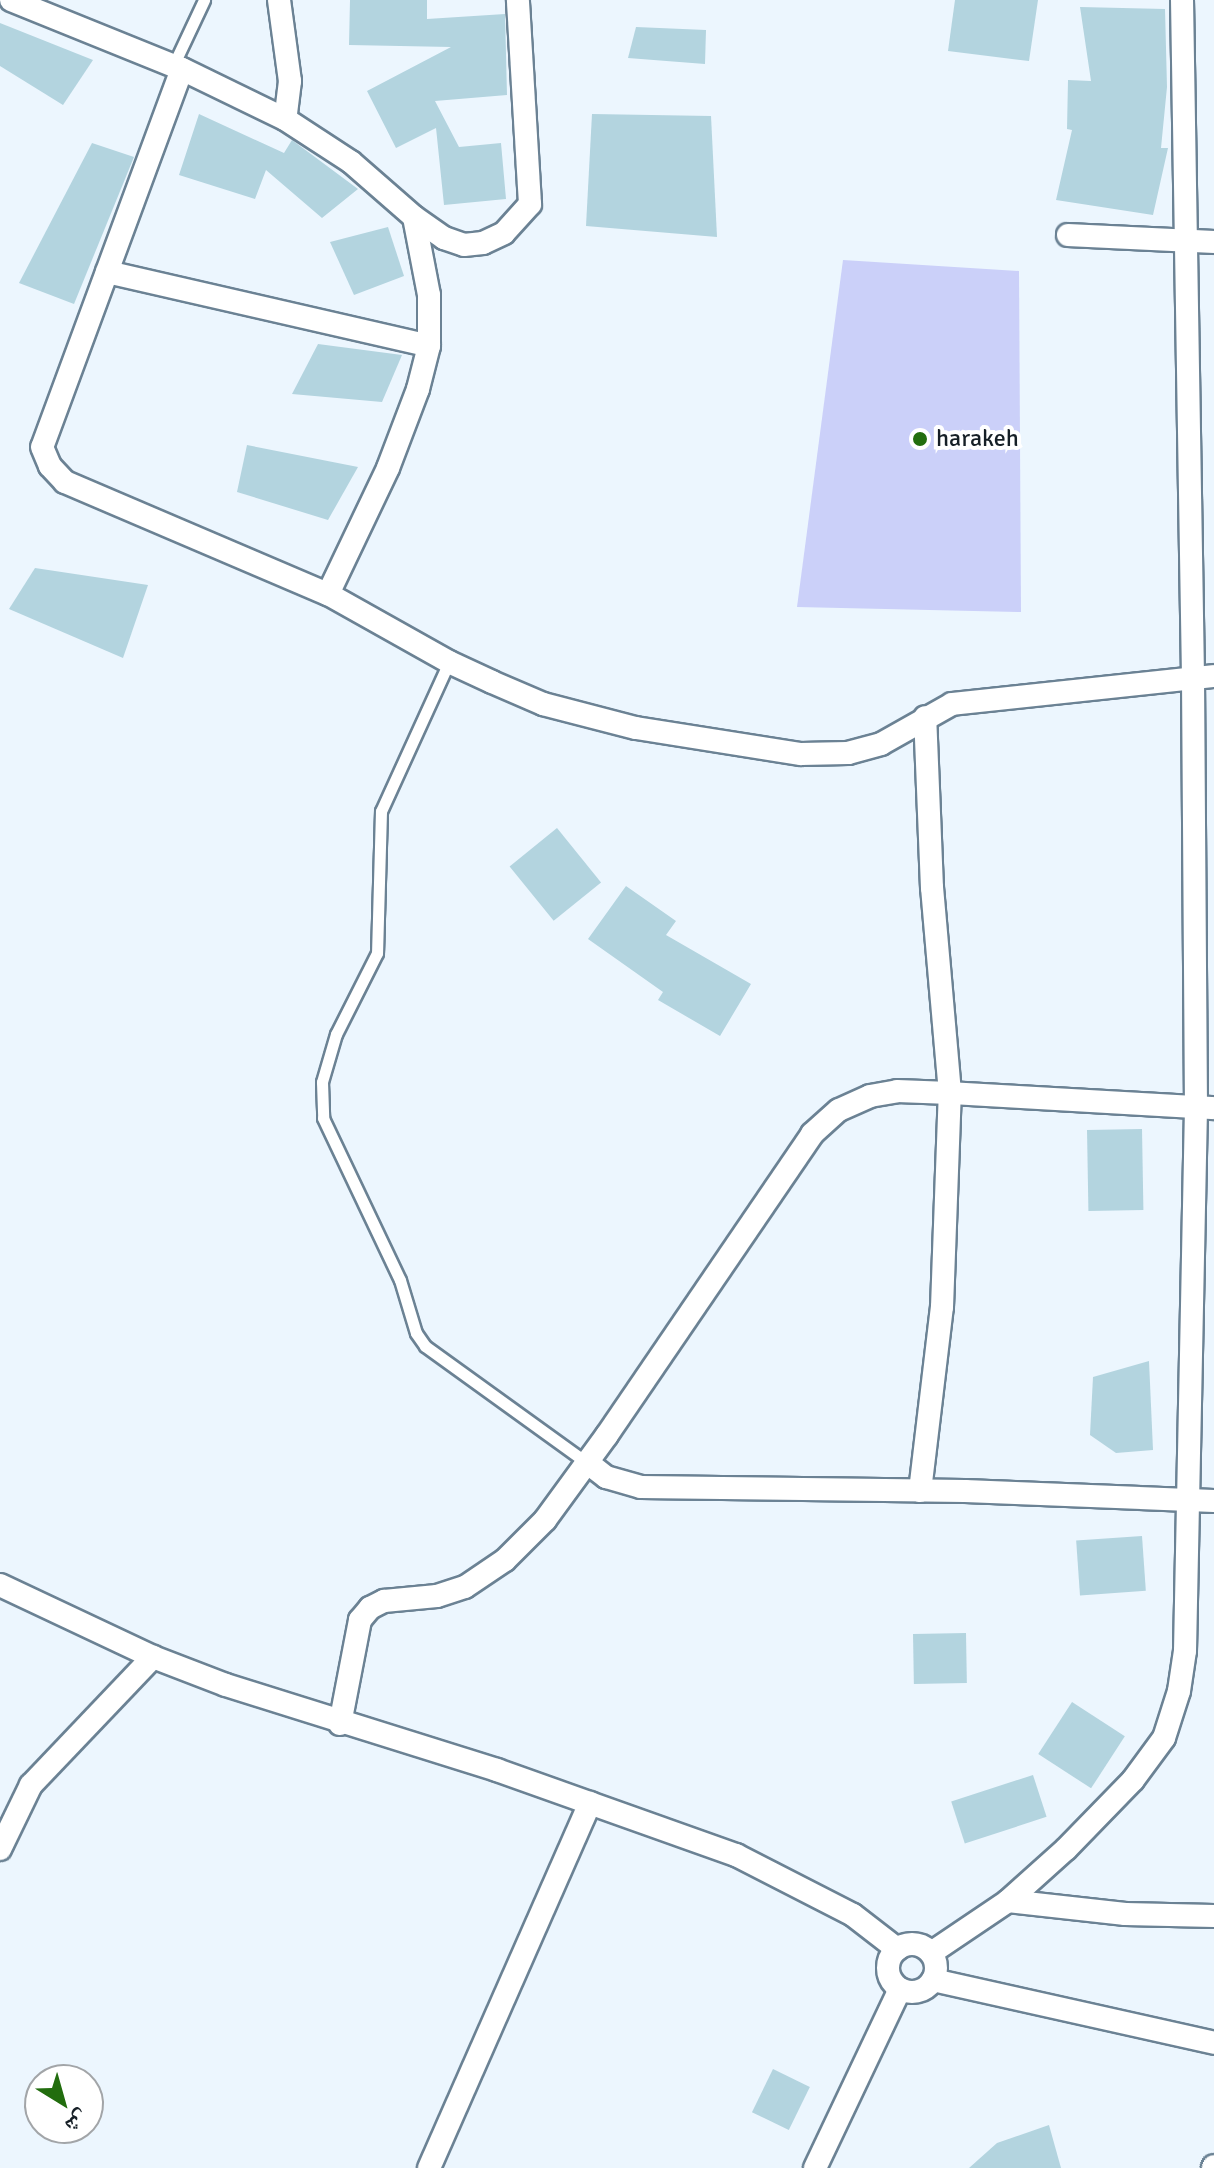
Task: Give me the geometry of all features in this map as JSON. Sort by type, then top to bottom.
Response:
[{"type":"street","points":[[11,0],[178,68],[285,119],[351,162],[414,217],[444,238],[464,245],[483,243],[504,233],[530,204],[518,0]]},
{"type":"street","points":[[279,0],[290,81],[285,119]]},
{"type":"street","points":[[931,1953],[1008,1901],[1066,1849],[1133,1780],[1164,1738],[1179,1691],[1185,1651],[1188,1499],[1205,1108],[1204,676],[1187,241],[1182,0]]},
{"type":"street","points":[[178,68],[42,447],[50,466],[65,482],[328,594],[449,662],[543,704],[585,717],[801,754],[848,753],[881,744],[952,704],[1204,676]]},
{"type":"street","points":[[328,594],[388,468],[418,389],[429,346],[429,295],[414,217]]},
{"type":"street","points":[[1068,235],[1214,242]]},
{"type":"street","points":[[107,272],[429,346]]},
{"type":"street","points":[[920,1491],[942,1307],[950,1093],[932,888],[925,717]]},
{"type":"street","points":[[340,1724],[360,1620],[370,1608],[384,1601],[437,1596],[465,1587],[505,1560],[545,1520],[588,1463],[812,1134],[839,1110],[870,1096],[897,1091],[1205,1108]]},
{"type":"street","points":[[588,1463],[606,1477],[641,1487],[920,1491],[1214,1501]]},
{"type":"street","points":[[0,1585],[153,1657],[340,1724],[497,1770],[736,1855],[853,1915],[897,1949]]},
{"type":"street","points":[[0,1849],[31,1785],[153,1657]]},
{"type":"street","points":[[429,2168],[590,1803]]},
{"type":"street","points":[[1008,1901],[1125,1914],[1214,1916]]},
{"type":"street","points":[[915,1944],[931,1953],[936,1971],[933,1980],[919,1991],[900,1989],[889,1975],[888,1966],[897,1949],[915,1944]]},
{"type":"street","points":[[933,1980],[1214,2043]]},
{"type":"street","points":[[815,2168],[900,1989]]},
{"type":"lane","points":[[178,68],[204,0]]},
{"type":"lane","points":[[449,662],[381,811],[377,953],[336,1034],[322,1082],[323,1118],[400,1280],[416,1333],[425,1346],[588,1463]]},
{"type":"shaded area","name":"harakeh","points":[[843,260],[1019,271],[1021,612],[797,607]]},
{"type":"building","points":[[350,0],[427,0],[427,19],[505,14],[507,95],[435,101],[459,147],[501,143],[506,199],[444,205],[436,128],[396,148],[367,91],[451,47],[349,45]]},
{"type":"building","points":[[955,0],[1038,0],[1029,61],[948,51]]},
{"type":"building","points":[[1080,7],[1165,9],[1167,87],[1161,148],[1168,148],[1153,215],[1056,200],[1072,130],[1067,129],[1068,80],[1091,81]]},
{"type":"building","points":[[0,23],[93,60],[63,105],[0,66]]},
{"type":"building","points":[[636,27],[706,30],[705,64],[628,58]]},
{"type":"building","points":[[199,114],[284,153],[292,140],[358,189],[322,218],[266,170],[255,199],[179,175]]},
{"type":"building","points":[[592,114],[711,116],[717,237],[586,226]]},
{"type":"building","points":[[92,143],[134,157],[74,304],[19,283]]},
{"type":"building","points":[[388,227],[404,276],[354,295],[330,242]]},
{"type":"building","points":[[318,344],[402,355],[382,402],[292,394]]},
{"type":"building","points":[[247,445],[358,467],[328,520],[237,492]]},
{"type":"building","points":[[35,568],[148,585],[123,658],[9,609]]},
{"type":"building","points":[[557,828],[601,882],[554,921],[510,866]]},
{"type":"building","points":[[626,886],[676,921],[666,935],[751,984],[720,1036],[658,1000],[663,992],[588,939]]},
{"type":"building","points":[[1142,1129],[1143,1210],[1088,1211],[1087,1130]]},
{"type":"building","points":[[1149,1361],[1153,1450],[1116,1453],[1090,1435],[1093,1377]]},
{"type":"building","points":[[1142,1536],[1146,1591],[1080,1595],[1076,1541]]},
{"type":"building","points":[[966,1633],[967,1683],[914,1684],[913,1634]]},
{"type":"building","points":[[1072,1702],[1125,1736],[1091,1788],[1038,1754]]},
{"type":"building","points":[[1033,1775],[1047,1817],[965,1843],[951,1802]]},
{"type":"building","points":[[773,2069],[810,2087],[789,2130],[752,2112]]},
{"type":"building","points":[[1049,2125],[1061,2168],[969,2168],[997,2143]]},
{"type":"place","name":"harakeh","points":[[920,439]]}]
